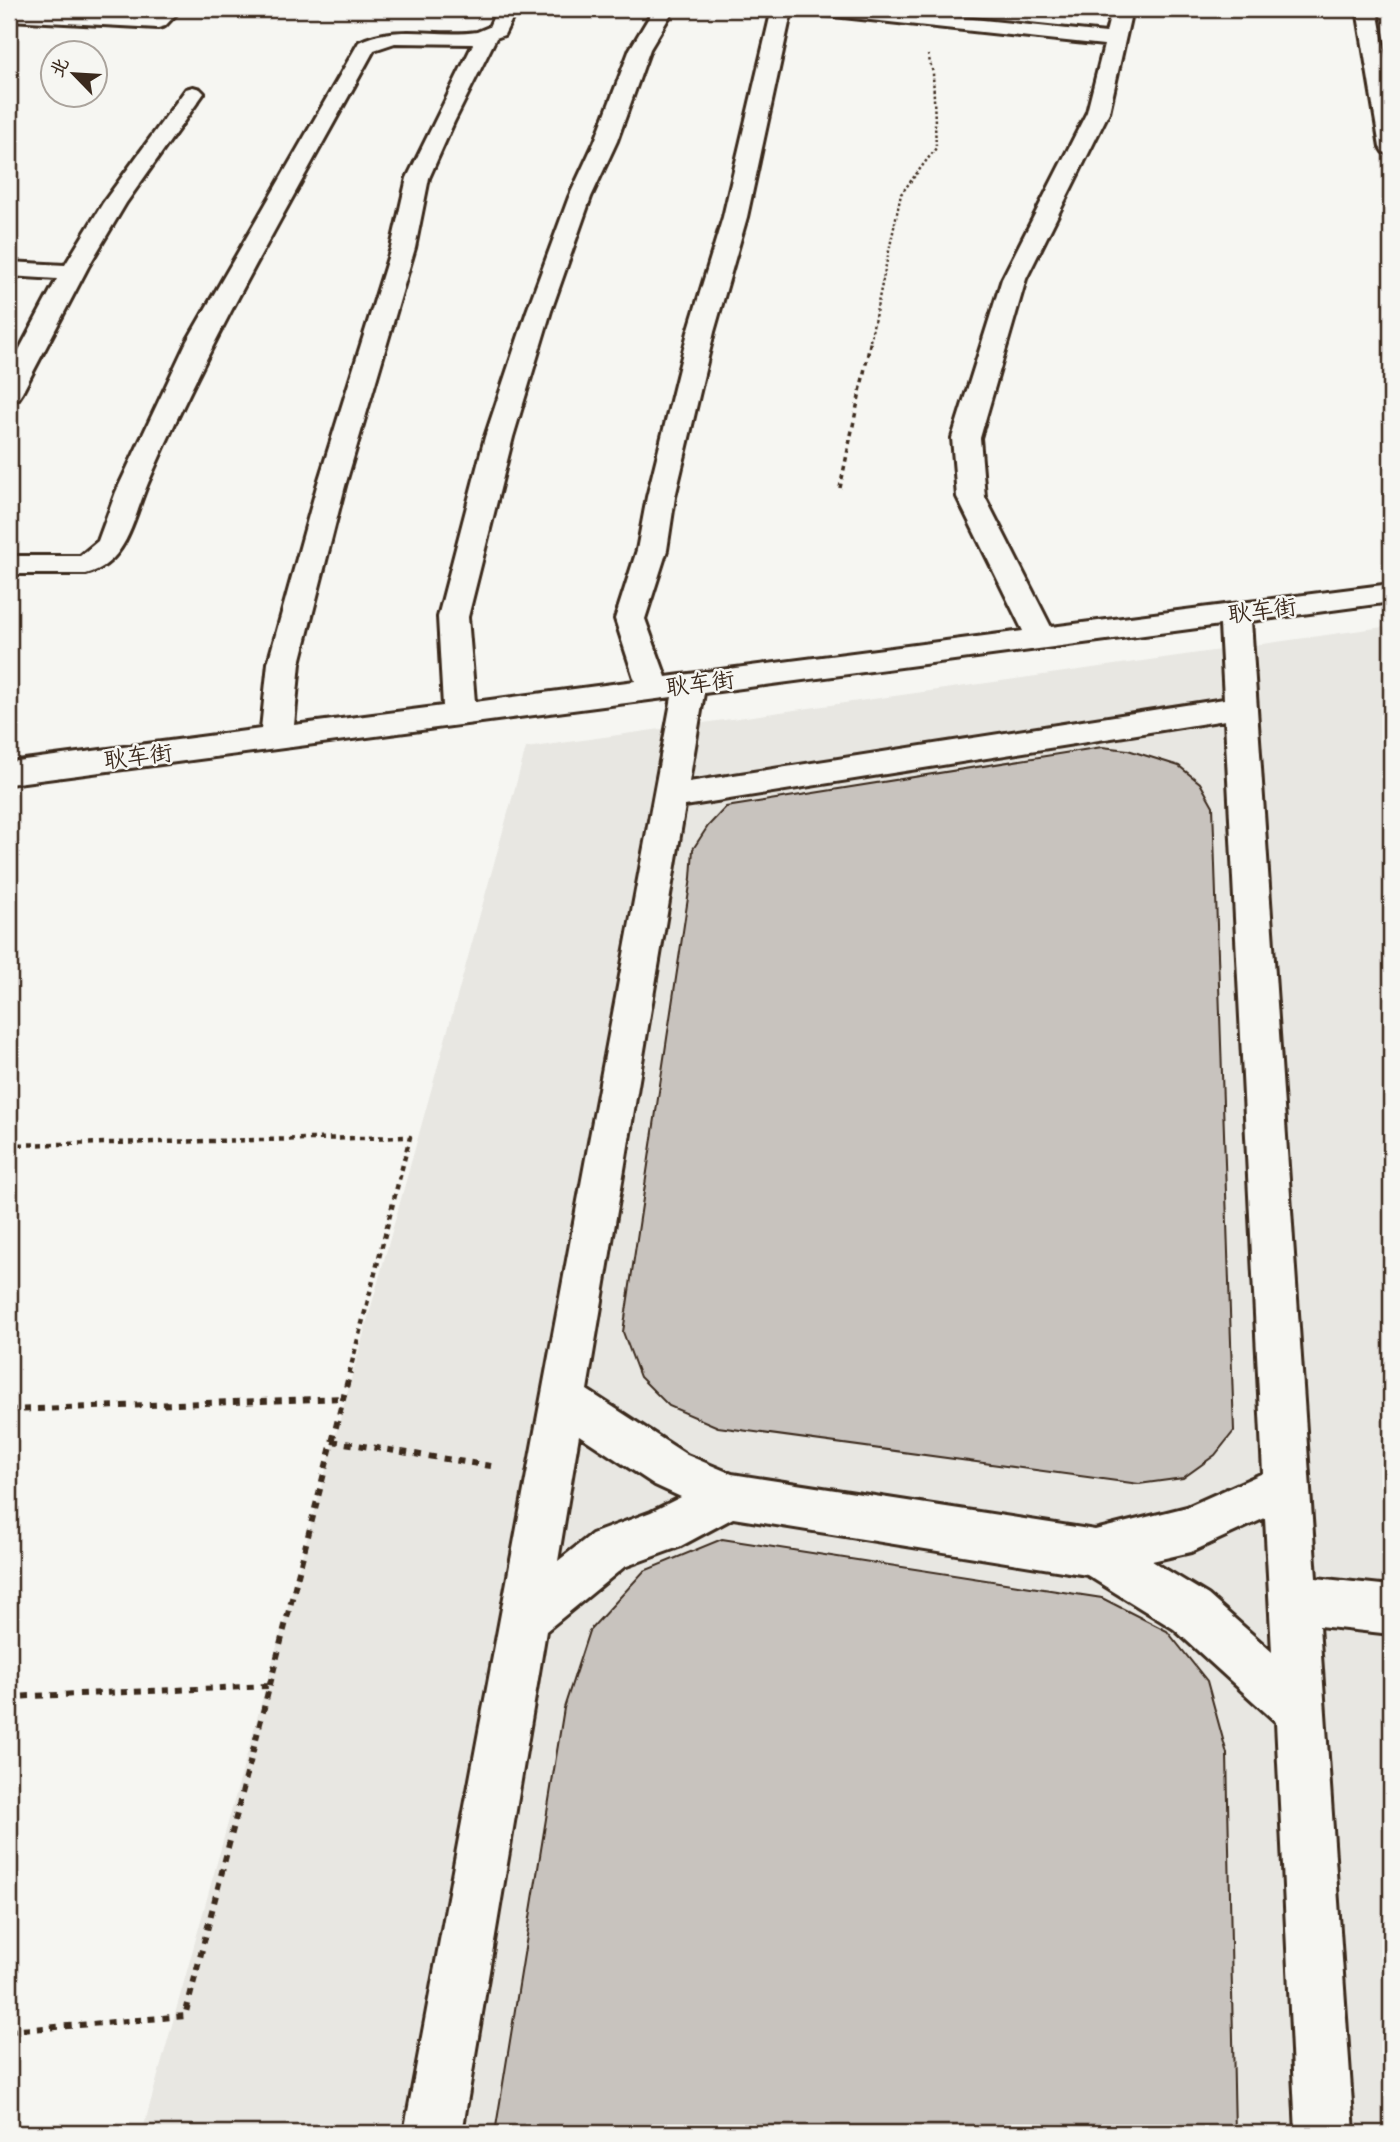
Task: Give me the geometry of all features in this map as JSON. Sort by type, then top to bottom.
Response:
[{"type":"street","points":[[9,14],[158,22],[171,9]]},
{"type":"street","points":[[9,565],[86,565],[103,554],[112,542],[172,396],[239,269],[309,152],[366,46],[374,40],[389,38],[474,41],[497,31],[508,9]]},
{"type":"street","points":[[460,715],[453,617],[499,437],[539,311],[580,197],[606,141],[640,49],[663,9]]},
{"type":"street","points":[[433,2133],[670,797],[672,687],[630,619],[652,550],[661,497],[702,332],[735,217],[782,9]]},
{"type":"street","points":[[824,9],[1116,40]]},
{"type":"street","points":[[1042,639],[971,498],[966,438],[1014,279],[1098,112],[1122,9]]},
{"type":"street","points":[[1367,9],[1391,146]]},
{"type":"street","points":[[276,738],[284,663],[331,486],[403,248],[418,178],[443,122],[487,37]]},
{"type":"street","points":[[9,393],[73,273],[115,202],[193,93]]},
{"type":"street","points":[[9,269],[73,273]]},
{"type":"street","name":"耿车街","points":[[9,773],[1391,593]]},
{"type":"street","points":[[1234,614],[1325,2133]]},
{"type":"street","points":[[670,797],[1240,707]]},
{"type":"street","points":[[564,1400],[671,1470],[730,1496],[1095,1553],[1191,1612],[1300,1711]]},
{"type":"street","points":[[1095,1553],[1191,1529],[1287,1485]]},
{"type":"street","points":[[525,1617],[609,1550],[662,1531],[730,1496]]},
{"type":"street","points":[[1294,1598],[1391,1610]]},
{"type":"path","points":[[840,488],[901,194],[936,148],[933,73],[917,17]]},
{"type":"path","points":[[9,1145],[410,1137],[185,2016],[9,2031]]},
{"type":"path","points":[[9,1410],[343,1398]]},
{"type":"path","points":[[332,1441],[550,1476]]},
{"type":"path","points":[[9,1697],[269,1686]]},
{"type":"shaded area","points":[[1383,627],[1391,632],[1391,2133],[142,2133],[526,748]]},
{"type":"building","points":[[1102,747],[1128,750],[1179,766],[1200,783],[1213,806],[1234,1431],[1215,1455],[1183,1478],[1139,1484],[718,1427],[669,1406],[640,1377],[623,1332],[691,878],[693,849],[708,826],[726,807]]},
{"type":"building","points":[[722,1539],[1102,1598],[1167,1631],[1207,1681],[1227,1754],[1235,2133],[495,2133],[564,1708],[589,1631],[644,1571]]}]
